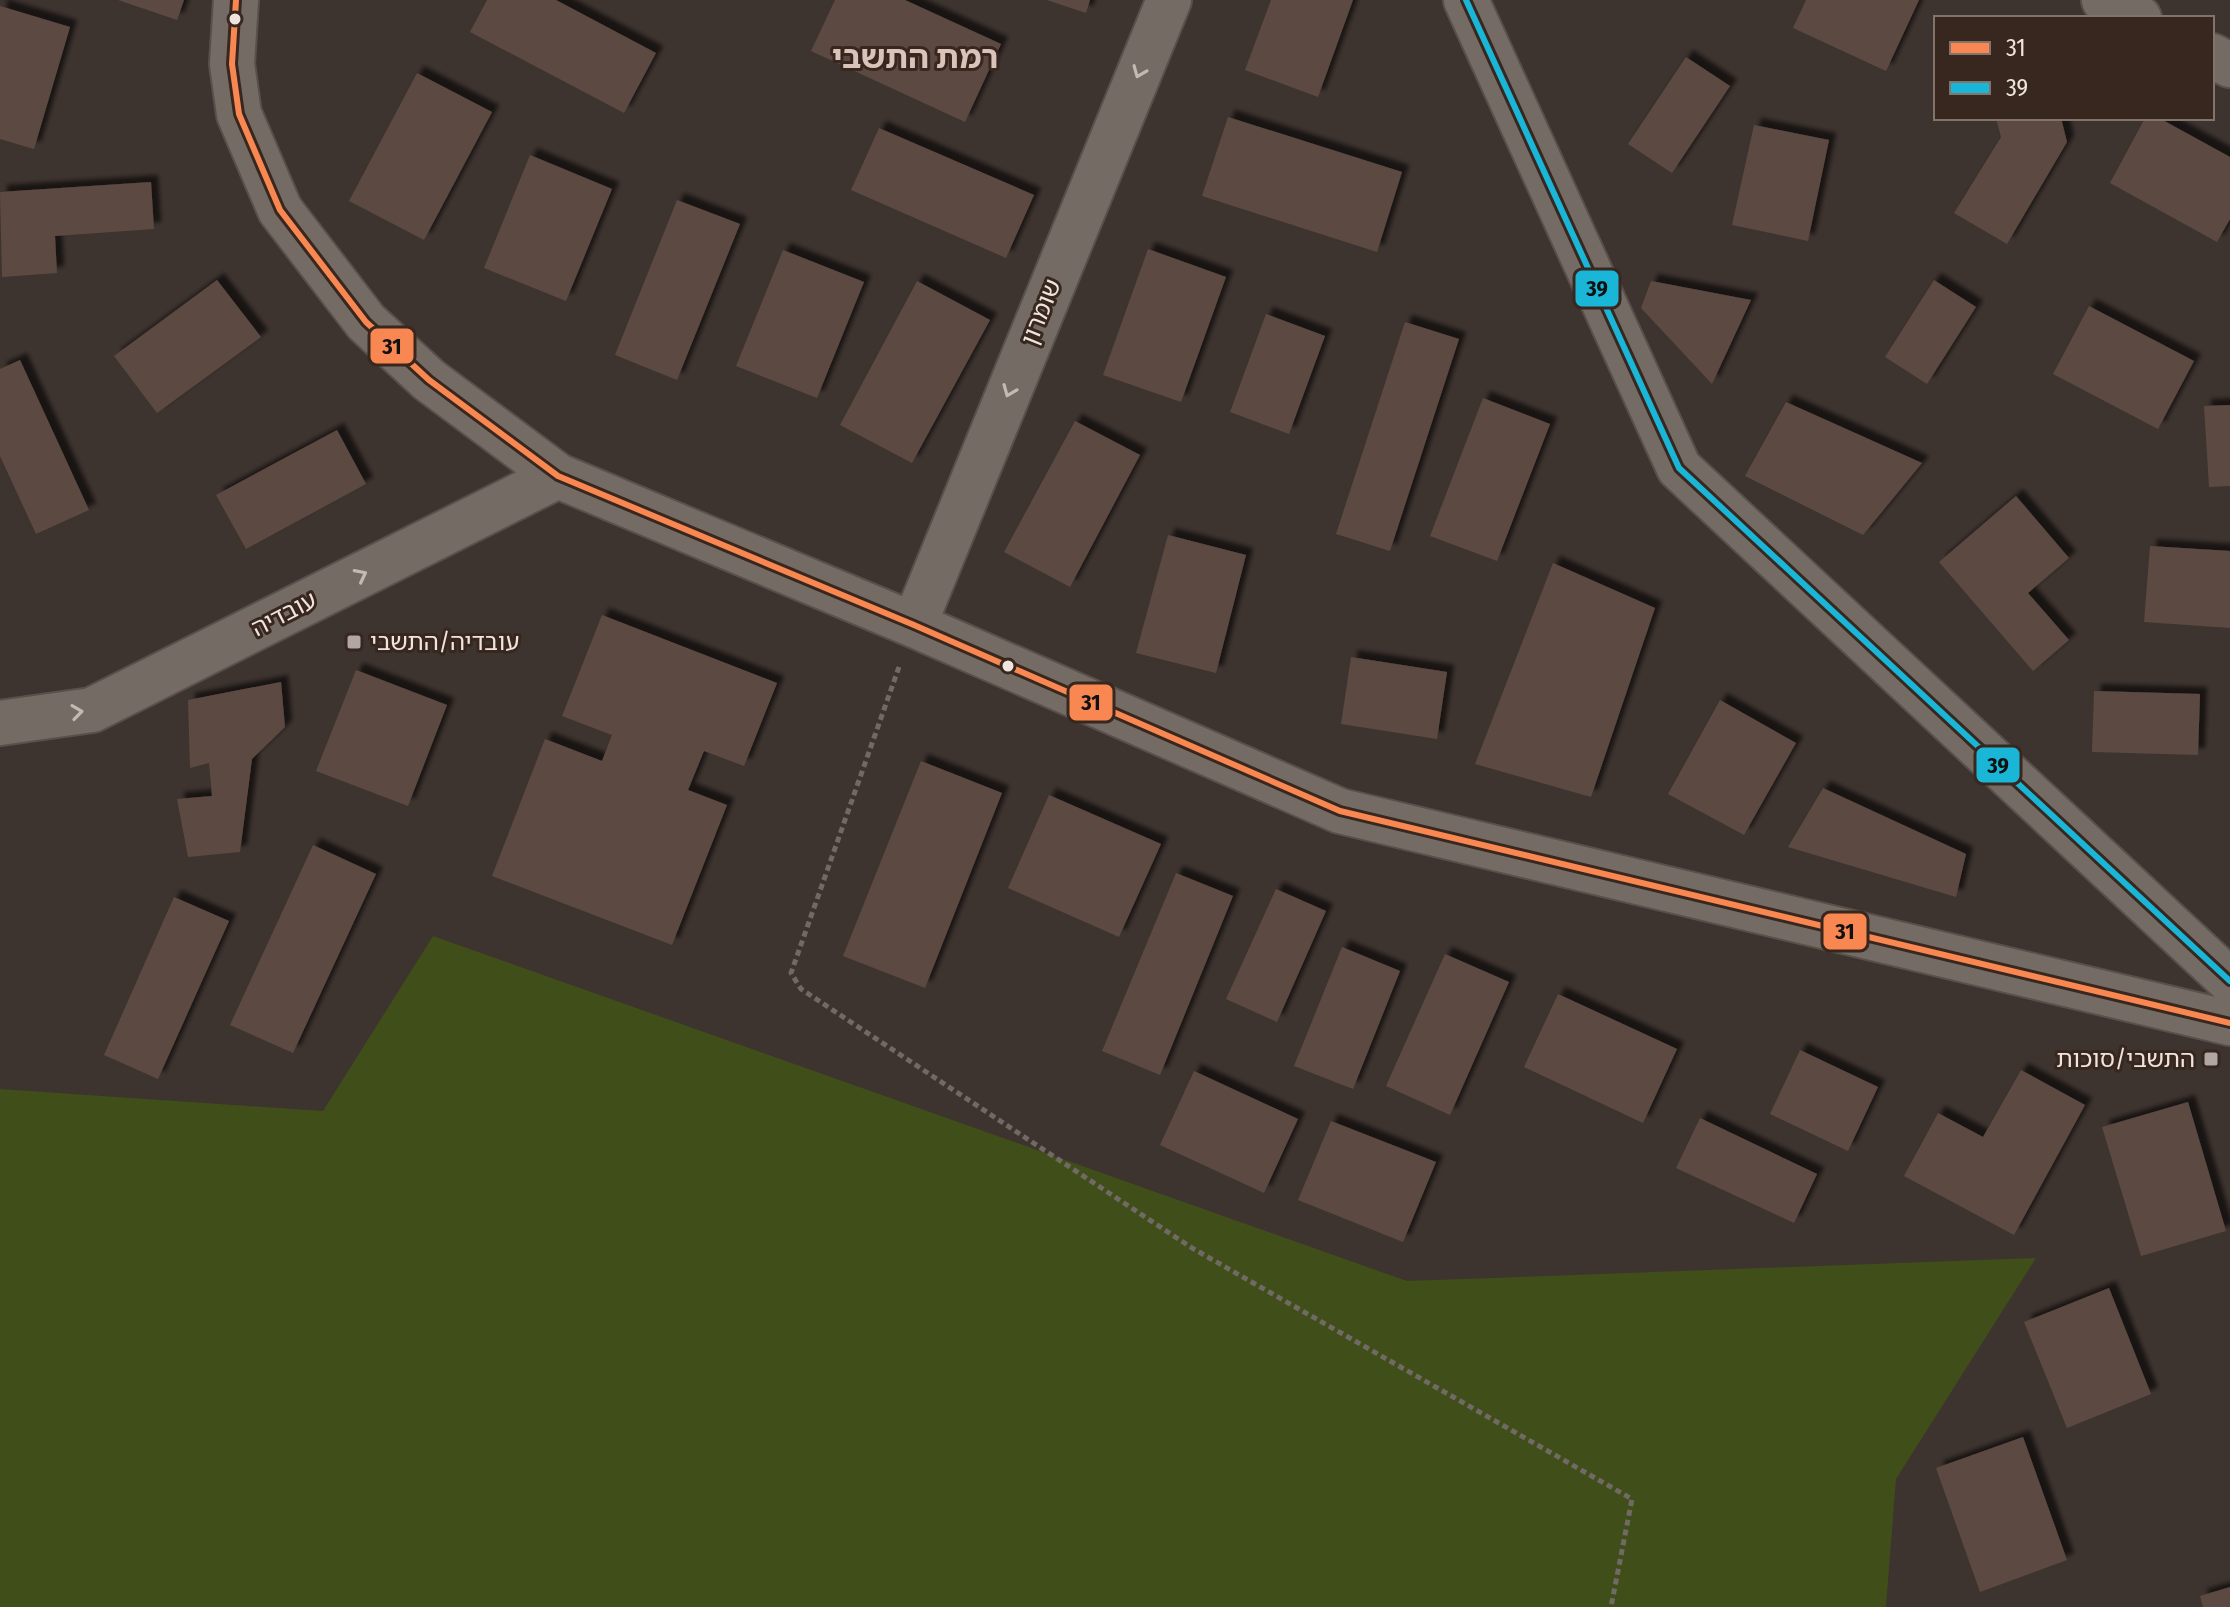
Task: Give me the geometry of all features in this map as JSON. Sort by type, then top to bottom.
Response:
[{"type":"street","points":[[236,0],[232,64],[239,114],[280,210],[366,322],[429,380],[558,476],[914,625],[1340,811],[2230,1023]]},
{"type":"street","name":"שומרון","points":[[914,625],[1169,0]]},
{"type":"street","points":[[1466,0],[1679,468],[2230,981]]},
{"type":"street","points":[[2104,0],[2135,16]]},
{"type":"street","name":"עובדיה","points":[[0,723],[92,710],[558,476]]},
{"type":"path","points":[[914,625],[791,973],[801,989],[1192,1248],[1632,1499],[1611,1607]]},
{"type":"green space","points":[[433,936],[1407,1281],[2036,1258],[1896,1479],[1886,1607],[0,1607],[0,1089],[323,1111]]},
{"type":"building","points":[[118,0],[184,0],[177,20]]},
{"type":"building","points":[[487,0],[556,0],[656,53],[624,113],[470,32]]},
{"type":"building","points":[[835,0],[905,0],[1001,44],[965,122],[811,51]]},
{"type":"building","points":[[1047,0],[1090,0],[1086,13]]},
{"type":"building","points":[[1271,0],[1353,0],[1318,97],[1245,70]]},
{"type":"building","points":[[1806,0],[1919,0],[1886,71],[1793,28]]},
{"type":"building","points":[[0,6],[70,27],[34,149],[0,139]]},
{"type":"building","points":[[1686,57],[1730,86],[1672,173],[1628,144]]},
{"type":"building","points":[[417,73],[492,112],[424,240],[349,201]]},
{"type":"building","points":[[1228,117],[1402,172],[1377,252],[1202,196]]},
{"type":"building","points":[[1997,120],[2062,120],[2067,142],[2007,244],[1954,213],[2001,137]]},
{"type":"building","points":[[2144,120],[2163,120],[2230,157],[2230,219],[2217,242],[2110,183]]},
{"type":"building","points":[[1754,125],[1829,140],[1808,241],[1732,225]]},
{"type":"building","points":[[879,128],[1034,195],[1006,258],[851,190]]},
{"type":"building","points":[[530,155],[612,189],[566,301],[484,268]]},
{"type":"building","points":[[151,182],[154,229],[55,236],[57,273],[2,277],[0,192]]},
{"type":"building","points":[[677,200],[740,224],[677,380],[615,355]]},
{"type":"building","points":[[1148,249],[1226,277],[1181,402],[1103,375]]},
{"type":"building","points":[[783,250],[864,282],[817,398],[736,366]]},
{"type":"building","points":[[217,280],[261,337],[157,413],[114,356]]},
{"type":"building","points":[[1934,280],[1976,307],[1927,384],[1885,357]]},
{"type":"building","points":[[917,281],[990,320],[912,463],[840,425]]},
{"type":"building","points":[[1651,281],[1751,300],[1712,384],[1641,308]]},
{"type":"building","points":[[2089,306],[2194,361],[2158,429],[2053,374]]},
{"type":"building","points":[[1266,314],[1325,336],[1289,434],[1230,412]]},
{"type":"building","points":[[1405,322],[1459,339],[1390,551],[1336,534]]},
{"type":"building","points":[[20,360],[89,510],[36,534],[0,456],[0,369]]},
{"type":"building","points":[[1483,398],[1550,424],[1497,561],[1430,536]]},
{"type":"building","points":[[1786,402],[1922,463],[1863,535],[1745,476]]},
{"type":"building","points":[[2230,405],[2230,486],[2209,487],[2204,406]]},
{"type":"building","points":[[1075,421],[1140,455],[1070,587],[1004,552]]},
{"type":"building","points":[[337,430],[366,484],[246,549],[216,495]]},
{"type":"building","points":[[2016,496],[2069,558],[2028,593],[2069,640],[2033,671],[1939,562]]},
{"type":"building","points":[[1168,535],[1246,555],[1216,673],[1136,653]]},
{"type":"building","points":[[2150,546],[2230,551],[2230,628],[2144,622]]},
{"type":"building","points":[[1553,563],[1655,608],[1591,797],[1475,764]]},
{"type":"building","points":[[602,615],[777,683],[744,766],[704,751],[688,790],[727,805],[672,945],[492,876],[545,739],[602,761],[612,735],[562,716]]},
{"type":"building","points":[[1351,657],[1447,672],[1437,739],[1341,724]]},
{"type":"building","points":[[356,670],[447,705],[408,806],[316,771]]},
{"type":"building","points":[[281,682],[285,727],[252,759],[240,852],[188,857],[177,799],[212,796],[209,763],[190,768],[188,700]]},
{"type":"building","points":[[2094,691],[2200,694],[2198,755],[2092,752]]},
{"type":"building","points":[[1720,700],[1796,743],[1744,835],[1668,794]]},
{"type":"building","points":[[921,761],[1002,793],[925,988],[843,956]]},
{"type":"building","points":[[1823,788],[1966,854],[1956,897],[1788,847]]},
{"type":"building","points":[[1049,795],[1161,844],[1119,937],[1008,888]]},
{"type":"building","points":[[313,845],[376,874],[293,1053],[230,1025]]},
{"type":"building","points":[[1176,873],[1233,896],[1160,1075],[1102,1051]]},
{"type":"building","points":[[1276,889],[1326,911],[1277,1022],[1226,999]]},
{"type":"building","points":[[174,897],[229,921],[158,1079],[104,1055]]},
{"type":"building","points":[[1342,947],[1400,971],[1353,1089],[1294,1066]]},
{"type":"building","points":[[1445,954],[1509,982],[1450,1115],[1386,1086]]},
{"type":"building","points":[[1558,994],[1677,1049],[1643,1123],[1524,1067]]},
{"type":"building","points":[[1800,1050],[1878,1087],[1848,1151],[1770,1114]]},
{"type":"building","points":[[2021,1070],[2085,1105],[2014,1235],[1904,1176],[1938,1113],[1983,1137]]},
{"type":"building","points":[[1194,1071],[1298,1119],[1264,1193],[1160,1145]]},
{"type":"building","points":[[2188,1102],[2226,1231],[2141,1256],[2102,1127]]},
{"type":"building","points":[[1700,1118],[1817,1174],[1794,1223],[1676,1168]]},
{"type":"building","points":[[1331,1121],[1436,1162],[1403,1242],[1298,1200]]},
{"type":"building","points":[[2109,1288],[2151,1394],[2067,1428],[2024,1322]]},
{"type":"building","points":[[2023,1437],[2067,1560],[1980,1592],[1936,1468]]},
{"type":"building","points":[[2230,1587],[2230,1607],[2203,1607],[2200,1596]]},
{"type":"transit line","name":"31","points":[[236,0],[232,64],[239,114],[280,210],[366,322],[429,380],[558,476],[914,625],[1340,811],[2230,1023]]},
{"type":"transit line","name":"39","points":[[1466,0],[1679,468],[2230,981]]},
{"type":"place","name":"עובדיה/התשבי","points":[[354,642]]},
{"type":"place","name":"התשבי/סוכות","points":[[2211,1059]]},
{"type":"district","name":"רמת התשבי","points":[[915,57]]}]
